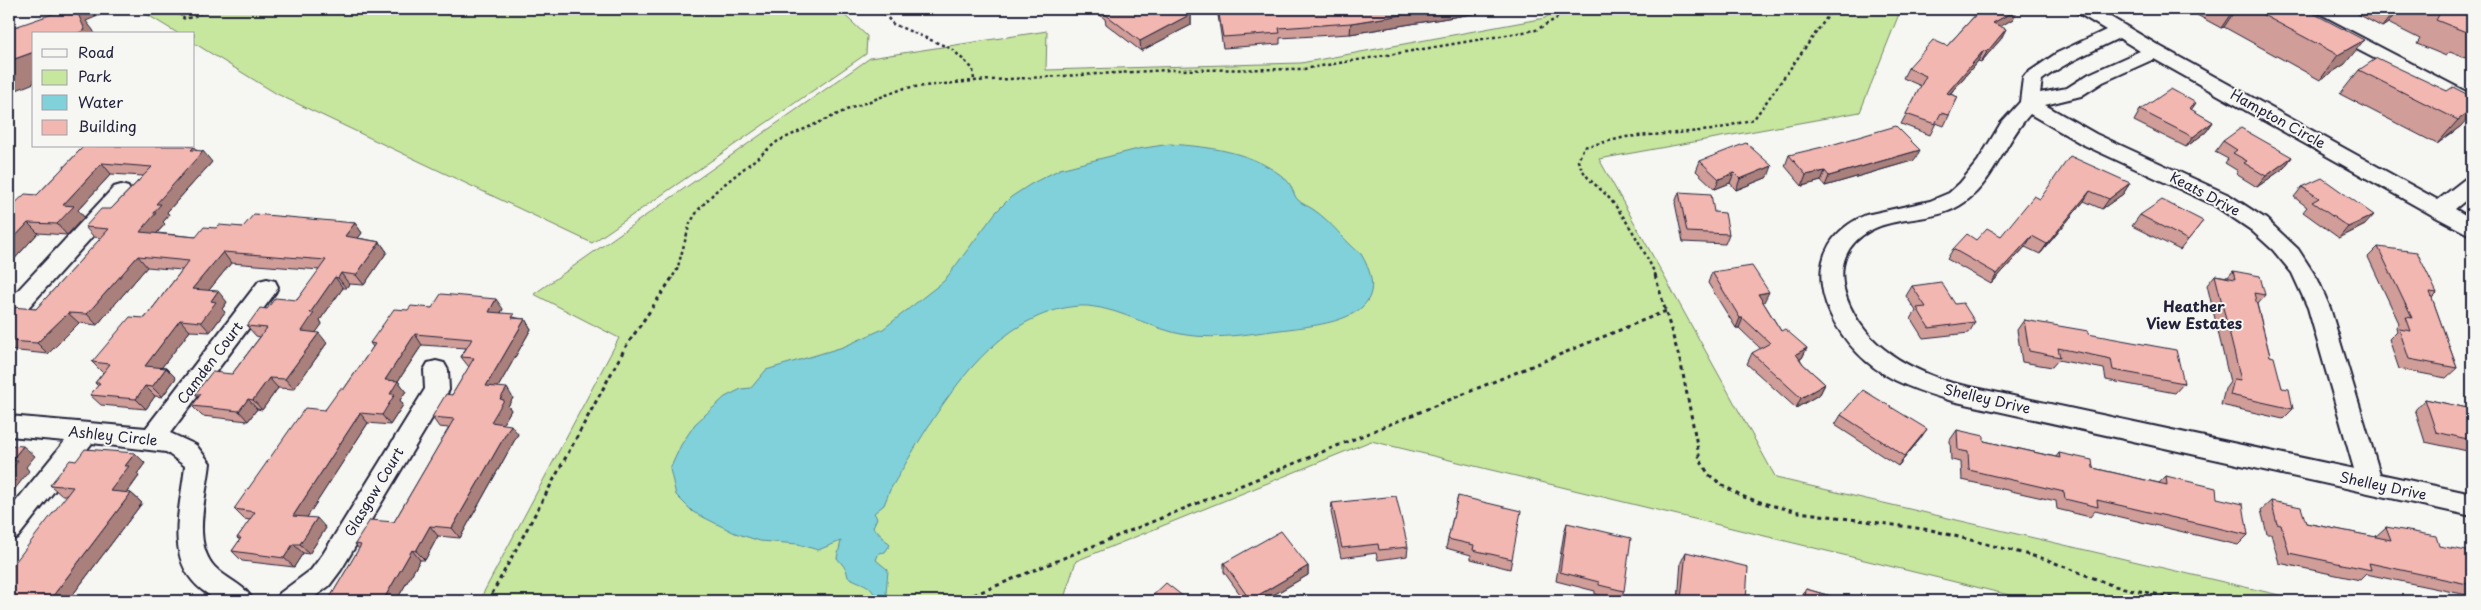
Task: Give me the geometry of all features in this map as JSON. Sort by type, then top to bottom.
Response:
[{"type":"street","name":"Hampton Circle","points":[[2084,9],[2154,51],[2472,228]]},
{"type":"street","points":[[2293,9],[2472,103]]},
{"type":"street","points":[[2119,31],[2063,56],[2046,66],[2033,78],[2029,104],[2073,93],[2094,79],[2154,51]]},
{"type":"street","name":"Shelley Drive","points":[[2029,104],[2011,122],[1974,182],[1955,198],[1923,210],[1878,218],[1861,225],[1838,247],[1831,264],[1830,278],[1837,306],[1848,326],[1875,355],[1902,372],[1952,392],[2472,505]]},
{"type":"street","name":"Keats Drive","points":[[2029,104],[2051,120],[2077,134],[2196,186],[2226,202],[2254,221],[2290,255],[2314,292],[2370,483]]},
{"type":"street","points":[[2440,210],[2472,184]]},
{"type":"street","points":[[9,314],[122,192]]},
{"type":"street","name":"Camden Court","points":[[152,439],[267,287]]},
{"type":"street","name":"Glasgow Court","points":[[289,601],[320,578],[332,562],[437,390],[436,370]]},
{"type":"street","name":"Ashley Circle","points":[[9,426],[152,439],[171,442],[187,450],[198,463],[189,540],[193,559],[204,574],[240,601]]},
{"type":"street","points":[[9,529],[86,433]]},
{"type":"path","points":[[186,9],[180,16],[185,19],[198,14],[204,9]]},
{"type":"path","points":[[880,9],[893,24],[952,49],[973,69],[974,80]]},
{"type":"path","points":[[884,14],[898,9]]},
{"type":"path","points":[[488,601],[625,348],[676,270],[690,223],[699,209],[716,191],[778,141],[850,109],[904,88],[974,80],[1215,68],[1304,70],[1536,30],[1559,17],[1565,9]]},
{"type":"path","points":[[1830,9],[1828,16],[1754,119],[1743,124],[1699,132],[1600,140],[1584,147],[1578,161],[1585,177],[1609,198],[1640,241],[1660,285],[1681,364],[1700,460],[1710,475],[1744,497],[1799,512],[1931,530],[2045,559],[2114,586],[2191,601]]},
{"type":"path","points":[[959,601],[1666,311]]},
{"type":"green space","points":[[138,9],[838,9],[867,36],[866,54],[592,243],[277,94],[195,44],[195,32],[176,32]]},
{"type":"green space","points":[[1556,9],[1901,9],[1860,112],[1599,159],[1776,478],[2305,601],[2034,601],[1371,441],[1076,561],[1063,601],[479,601],[619,338],[534,294],[870,58],[1047,31],[1046,70],[1301,63],[1545,18]]},
{"type":"water","points":[[1170,144],[1214,149],[1243,156],[1282,176],[1291,186],[1298,200],[1320,215],[1361,254],[1370,275],[1371,291],[1365,304],[1354,313],[1322,324],[1212,337],[1186,335],[1162,329],[1113,311],[1088,306],[1069,307],[1049,312],[1013,330],[991,348],[952,392],[890,490],[884,505],[874,513],[877,518],[873,527],[890,545],[885,552],[879,553],[876,560],[888,570],[886,593],[895,601],[878,601],[869,587],[848,577],[846,569],[837,558],[841,541],[818,550],[798,544],[760,541],[735,533],[693,512],[676,495],[670,469],[681,445],[695,424],[725,397],[741,389],[751,388],[766,370],[843,347],[883,329],[944,281],[996,212],[1011,197],[1031,184],[1060,169],[1138,149]]},
{"type":"building","points":[[67,9],[76,9],[85,30],[80,32],[32,32],[32,53],[9,61],[9,29]]},
{"type":"building","points":[[1105,9],[1183,9],[1191,14],[1140,41],[1105,14],[1109,12]]},
{"type":"building","points":[[1218,9],[1439,9],[1351,23],[1279,28],[1280,33],[1223,37]]},
{"type":"building","points":[[1981,9],[2018,9],[1993,23],[2006,29],[1987,52],[1984,50],[1947,93],[1958,97],[1949,115],[1941,113],[1935,124],[1906,114],[1926,76],[1908,68],[1933,40],[1947,46]]},
{"type":"building","points":[[2252,9],[2305,9],[2364,40],[2338,55]]},
{"type":"building","points":[[2427,9],[2472,9],[2472,29],[2469,27],[2466,32],[2436,20],[2439,15]]},
{"type":"building","points":[[2377,58],[2447,91],[2453,87],[2472,97],[2472,110],[2458,120],[2359,70]]},
{"type":"building","points":[[2171,89],[2196,103],[2189,108],[2213,122],[2193,137],[2140,110]]},
{"type":"building","points":[[1896,126],[1920,150],[1829,176],[1825,171],[1806,175],[1789,155],[1831,145]]},
{"type":"building","points":[[2241,128],[2292,157],[2266,176],[2244,163],[2247,161],[2233,153],[2237,150],[2223,141]]},
{"type":"building","points":[[1746,143],[1772,166],[1740,179],[1734,173],[1719,179],[1700,161]]},
{"type":"building","points":[[82,148],[193,148],[191,150],[203,151],[156,204],[161,204],[140,232],[196,237],[204,227],[216,228],[219,225],[243,227],[254,214],[355,223],[345,236],[380,242],[356,275],[341,273],[338,278],[335,277],[310,313],[314,313],[302,331],[319,333],[285,379],[269,378],[253,400],[248,399],[239,411],[192,406],[201,394],[195,394],[212,372],[232,374],[267,328],[247,326],[260,308],[267,309],[275,298],[297,300],[326,260],[223,252],[192,289],[218,291],[211,301],[216,302],[201,322],[180,320],[145,366],[166,368],[152,387],[145,386],[136,399],[90,395],[100,383],[95,383],[110,364],[92,362],[130,317],[145,318],[189,261],[138,256],[87,314],[68,313],[37,343],[9,341],[9,309],[11,307],[36,309],[109,229],[85,227],[101,209],[111,209],[152,167],[102,163],[63,205],[74,206],[57,224],[28,223],[9,243],[9,209],[25,194],[37,195]]},
{"type":"building","points":[[2070,156],[2130,183],[2109,199],[2090,191],[2047,244],[2032,236],[1997,274],[1953,249],[1967,234],[1976,240],[1987,228],[2001,236],[2034,196],[2040,199]]},
{"type":"building","points":[[2322,178],[2374,215],[2348,227],[2312,202],[2319,198],[2302,187]]},
{"type":"building","points":[[1679,192],[1711,194],[1714,212],[1725,213],[1729,234],[1687,232]]},
{"type":"building","points":[[2162,200],[2203,221],[2188,240],[2140,215]]},
{"type":"building","points":[[2378,247],[2417,252],[2437,293],[2430,292],[2457,368],[2409,359],[2399,329],[2411,331],[2406,317],[2412,318]]},
{"type":"building","points":[[1752,266],[1769,292],[1758,294],[1781,331],[1785,329],[1807,348],[1796,354],[1803,364],[1825,384],[1801,398],[1752,353],[1770,343],[1743,318],[1740,318],[1712,272]]},
{"type":"building","points":[[2233,271],[2260,276],[2265,295],[2254,293],[2270,356],[2274,357],[2282,388],[2289,389],[2293,409],[2230,395],[2234,379],[2241,380],[2215,275],[2235,279]]},
{"type":"building","points":[[1941,282],[1955,304],[1963,303],[1975,322],[1929,328],[1917,308],[1926,307],[1912,286]]},
{"type":"building","points":[[441,294],[496,299],[489,312],[514,314],[512,318],[525,319],[486,386],[507,388],[500,399],[504,400],[491,422],[511,425],[452,528],[430,526],[416,551],[412,550],[385,597],[388,597],[386,601],[328,601],[361,545],[355,544],[370,520],[394,522],[454,419],[432,417],[446,394],[452,395],[474,358],[461,357],[472,339],[415,334],[385,380],[398,381],[390,394],[395,394],[382,415],[360,413],[293,516],[317,518],[300,544],[293,544],[284,558],[232,551],[241,538],[237,538],[255,512],[234,509],[305,408],[325,410],[340,389],[344,389],[375,344],[370,343],[394,309],[408,310],[411,306],[432,308]]},
{"type":"building","points":[[2024,320],[2088,331],[2088,334],[2176,350],[2184,383],[2113,370],[2111,359],[2058,348],[2060,357],[2029,351]]},
{"type":"building","points":[[1863,390],[1927,429],[1905,456],[1841,415]]},
{"type":"building","points":[[2425,399],[2472,409],[2472,440],[2436,432]]},
{"type":"building","points":[[1957,430],[1984,436],[1984,441],[2060,458],[2059,453],[2092,460],[2093,468],[2167,485],[2166,476],[2216,488],[2217,498],[2243,504],[2248,535],[2097,500],[2098,507],[2065,499],[2064,492],[1969,470],[1968,452],[1958,450]]},
{"type":"building","points":[[9,445],[23,446],[11,461],[18,461],[9,472]]},
{"type":"building","points":[[85,449],[135,453],[125,466],[129,466],[110,491],[131,493],[49,601],[9,601],[9,570],[73,487],[50,485],[70,460],[76,461]]},
{"type":"building","points":[[1396,496],[1408,547],[1379,550],[1378,544],[1342,548],[1332,503]]},
{"type":"building","points":[[1458,496],[1521,511],[1512,559],[1473,550],[1474,545],[1448,539]]},
{"type":"building","points":[[2271,501],[2301,507],[2306,523],[2391,540],[2386,527],[2436,536],[2439,546],[2467,551],[2472,567],[2472,585],[2369,563],[2371,570],[2289,553],[2281,525],[2277,524]]},
{"type":"building","points":[[1567,523],[1631,538],[1624,591],[1599,585],[1599,582],[1560,572]]},
{"type":"building","points":[[1281,531],[1308,566],[1250,600],[1224,563]]},
{"type":"building","points":[[1686,552],[1748,567],[1746,601],[1689,601],[1681,599]]},
{"type":"building","points":[[1166,583],[1189,601],[1147,601]]},
{"type":"building","points":[[1806,589],[1848,601],[1805,601]]},
{"type":"building","points":[[1848,596],[1868,601],[1848,601]]},
{"type":"district","name":"Heather View Estates","points":[[2194,316]]}]
